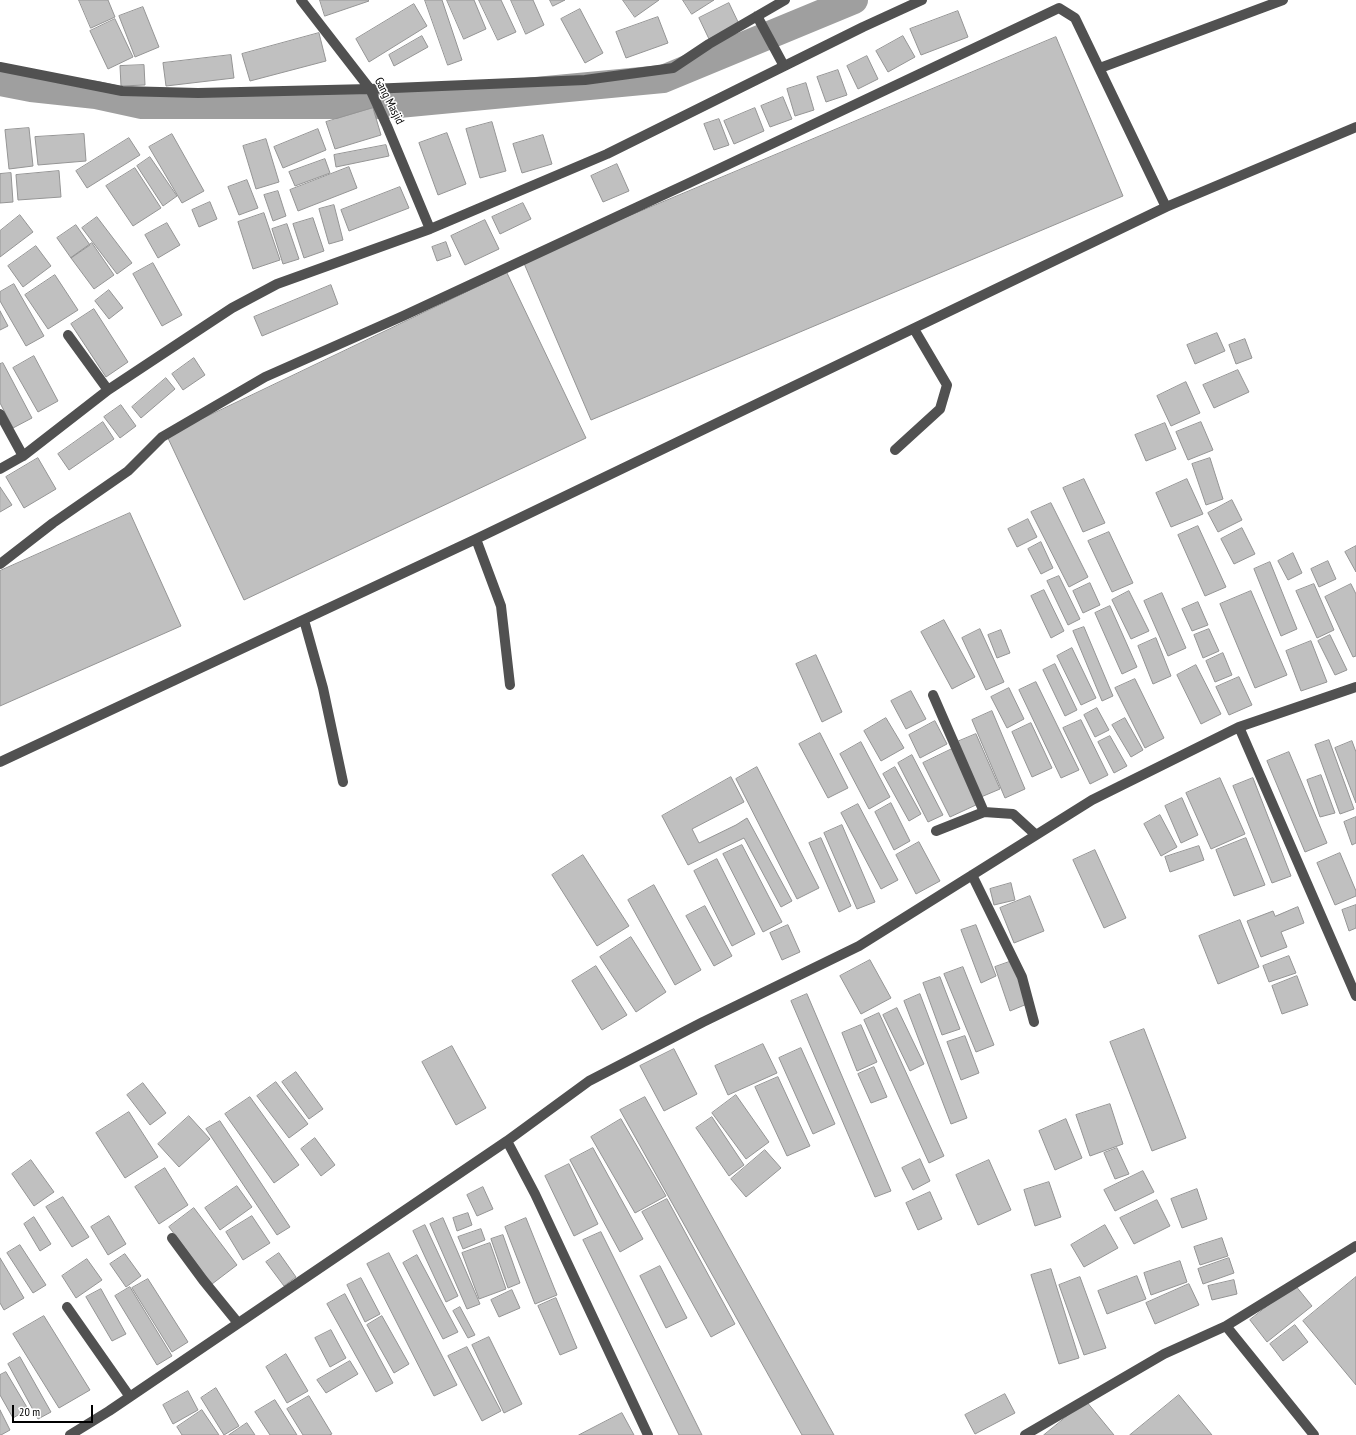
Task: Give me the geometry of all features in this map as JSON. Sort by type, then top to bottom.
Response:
[{"type":"street","name":"Gang Masjid","points":[[301,0],[371,92],[430,228]]},
{"type":"street","points":[[0,67],[122,91],[198,93],[371,92],[585,80],[673,68],[709,44],[785,0]]},
{"type":"street","points":[[0,469],[23,456],[108,390],[232,308],[277,284],[430,228],[606,154],[863,26],[922,0]]},
{"type":"street","points":[[1100,68],[1283,0]]},
{"type":"street","points":[[0,564],[53,523],[128,471],[162,437],[265,377],[402,316],[689,183],[1059,8],[1075,18],[1166,206]]},
{"type":"street","points":[[757,16],[784,66]]},
{"type":"street","points":[[0,762],[476,539],[914,329],[1166,206],[1356,127]]},
{"type":"street","points":[[894,450],[940,409],[947,385],[914,329]]},
{"type":"street","points":[[68,334],[108,390]]},
{"type":"street","points":[[0,414],[23,456]]},
{"type":"street","points":[[476,539],[501,606],[510,685]]},
{"type":"street","points":[[304,620],[323,688],[343,782]]},
{"type":"street","points":[[70,1435],[130,1397],[507,1141],[589,1080],[703,1022],[859,946],[1092,800],[1238,726],[1356,687]]},
{"type":"street","points":[[933,695],[984,812]]},
{"type":"street","points":[[1238,726],[1356,996]]},
{"type":"street","points":[[936,831],[984,812],[1013,814],[1036,835]]},
{"type":"street","points":[[972,875],[1022,977],[1034,1022]]},
{"type":"street","points":[[507,1141],[535,1194],[648,1435]]},
{"type":"street","points":[[172,1238],[203,1280],[238,1323]]},
{"type":"street","points":[[1025,1435],[1164,1354],[1226,1326],[1356,1246]]},
{"type":"street","points":[[67,1307],[130,1397]]},
{"type":"street","points":[[1226,1326],[1314,1435]]},
{"type":"building","points":[[79,0],[108,0],[115,17],[91,28]]},
{"type":"building","points":[[320,0],[368,0],[369,1],[325,16]]},
{"type":"building","points":[[425,0],[442,0],[462,60],[448,65]]},
{"type":"building","points":[[447,0],[474,0],[486,29],[464,39]]},
{"type":"building","points":[[479,0],[501,0],[516,32],[498,40]]},
{"type":"building","points":[[511,0],[533,0],[544,25],[526,34]]},
{"type":"building","points":[[550,0],[565,0],[553,6]]},
{"type":"building","points":[[623,0],[659,0],[635,17]]},
{"type":"building","points":[[683,0],[714,0],[692,14]]},
{"type":"building","points":[[729,3],[739,24],[709,39],[699,18]]},
{"type":"building","points":[[414,4],[427,26],[369,62],[356,39]]},
{"type":"building","points":[[143,7],[159,47],[135,57],[119,16]]},
{"type":"building","points":[[580,9],[603,53],[585,63],[561,19]]},
{"type":"building","points":[[958,11],[968,37],[921,55],[910,29]]},
{"type":"building","points":[[658,17],[668,43],[626,58],[616,32]]},
{"type":"building","points":[[115,19],[133,57],[108,69],[90,31]]},
{"type":"building","points":[[319,33],[326,61],[250,81],[242,54]]},
{"type":"building","points":[[422,36],[428,47],[394,66],[389,55]]},
{"type":"building","points":[[903,36],[915,57],[888,72],[876,51]]},
{"type":"building","points":[[1056,37],[1123,196],[591,420],[523,261]]},
{"type":"building","points":[[231,55],[234,78],[166,86],[163,63]]},
{"type":"building","points":[[867,56],[878,79],[858,89],[847,66]]},
{"type":"building","points":[[144,65],[145,85],[121,86],[120,66]]},
{"type":"building","points":[[838,70],[847,95],[826,102],[817,77]]},
{"type":"building","points":[[806,83],[814,110],[795,116],[787,89]]},
{"type":"building","points":[[783,97],[792,119],[770,127],[761,106]]},
{"type":"building","points":[[373,108],[381,135],[335,149],[326,122]]},
{"type":"building","points":[[755,108],[764,131],[734,144],[724,121]]},
{"type":"building","points":[[719,119],[729,145],[714,150],[704,124]]},
{"type":"building","points":[[492,122],[506,171],[480,178],[466,129]]},
{"type":"building","points":[[29,128],[33,166],[9,169],[5,130]]},
{"type":"building","points":[[318,129],[326,150],[283,168],[274,147]]},
{"type":"building","points":[[447,133],[466,184],[438,195],[419,143]]},
{"type":"building","points":[[84,134],[86,161],[38,165],[35,137]]},
{"type":"building","points":[[172,134],[204,191],[182,203],[149,147]]},
{"type":"building","points":[[543,135],[552,164],[522,173],[513,144]]},
{"type":"building","points":[[129,138],[140,155],[87,188],[76,171]]},
{"type":"building","points":[[266,139],[279,182],[256,189],[243,146]]},
{"type":"building","points":[[386,145],[389,156],[336,167],[334,155]]},
{"type":"building","points":[[150,157],[177,196],[163,206],[137,166]]},
{"type":"building","points":[[325,159],[330,173],[295,186],[289,172]]},
{"type":"building","points":[[617,164],[629,191],[603,202],[591,176]]},
{"type":"building","points":[[349,167],[357,188],[298,211],[290,190]]},
{"type":"building","points":[[135,168],[161,208],[133,226],[106,186]]},
{"type":"building","points":[[59,171],[61,197],[18,200],[16,175]]},
{"type":"building","points":[[11,173],[13,202],[0,203],[0,174]]},
{"type":"building","points":[[247,180],[258,208],[239,215],[228,187]]},
{"type":"building","points":[[400,187],[409,208],[349,231],[341,210]]},
{"type":"building","points":[[278,191],[286,216],[273,221],[264,195]]},
{"type":"building","points":[[210,202],[217,219],[199,227],[192,210]]},
{"type":"building","points":[[523,203],[531,219],[500,234],[492,217]]},
{"type":"building","points":[[334,205],[343,240],[329,244],[319,209]]},
{"type":"building","points":[[264,213],[280,260],[253,269],[238,222]]},
{"type":"building","points":[[20,215],[33,232],[0,257],[0,231]]},
{"type":"building","points":[[97,217],[132,263],[117,274],[82,228]]},
{"type":"building","points":[[313,218],[324,251],[304,258],[293,224]]},
{"type":"building","points":[[485,220],[499,249],[465,265],[451,236]]},
{"type":"building","points":[[167,223],[180,245],[158,258],[145,235]]},
{"type":"building","points":[[287,224],[299,259],[283,264],[272,229]]},
{"type":"building","points":[[76,225],[90,245],[71,258],[57,238]]},
{"type":"building","points":[[446,242],[451,256],[437,261],[432,247]]},
{"type":"building","points":[[92,243],[114,275],[94,289],[71,258]]},
{"type":"building","points":[[36,246],[51,266],[23,287],[8,266]]},
{"type":"building","points":[[153,263],[182,315],[162,326],[133,274]]},
{"type":"building","points":[[507,273],[586,438],[244,600],[167,436]]},
{"type":"building","points":[[55,275],[78,310],[48,329],[25,295]]},
{"type":"building","points":[[14,284],[44,336],[26,346],[0,301],[0,292]]},
{"type":"building","points":[[331,285],[338,304],[262,336],[254,317]]},
{"type":"building","points":[[109,290],[123,308],[109,319],[95,301]]},
{"type":"building","points":[[94,309],[128,362],[106,377],[71,324]]},
{"type":"building","points":[[0,311],[8,326],[0,330]]},
{"type":"building","points":[[1217,333],[1225,351],[1195,364],[1187,345]]},
{"type":"building","points":[[1245,339],[1252,358],[1236,364],[1229,345]]},
{"type":"building","points":[[34,356],[58,401],[38,412],[13,368]]},
{"type":"building","points":[[194,358],[205,375],[183,390],[172,374]]},
{"type":"building","points":[[3,363],[32,418],[13,428],[0,403],[0,364]]},
{"type":"building","points":[[1238,370],[1249,392],[1214,408],[1203,385]]},
{"type":"building","points":[[166,378],[175,389],[141,418],[132,407]]},
{"type":"building","points":[[1186,382],[1200,413],[1171,426],[1157,396]]},
{"type":"building","points":[[121,405],[136,426],[120,438],[104,417]]},
{"type":"building","points":[[103,422],[114,439],[69,470],[58,454]]},
{"type":"building","points":[[1201,422],[1213,450],[1188,460],[1176,432]]},
{"type":"building","points":[[1165,423],[1176,449],[1146,461],[1135,435]]},
{"type":"building","points":[[38,458],[56,489],[24,508],[6,477]]},
{"type":"building","points":[[1210,458],[1223,499],[1206,505],[1192,464]]},
{"type":"building","points":[[1084,479],[1105,523],[1083,532],[1063,488]]},
{"type":"building","points":[[1187,479],[1203,514],[1171,527],[1156,493]]},
{"type":"building","points":[[0,487],[12,505],[0,512]]},
{"type":"building","points":[[1232,500],[1242,520],[1218,532],[1208,513]]},
{"type":"building","points":[[1051,503],[1088,577],[1069,587],[1031,512]]},
{"type":"building","points":[[130,513],[181,626],[0,706],[0,571]]},
{"type":"building","points":[[1028,519],[1037,537],[1017,547],[1008,529]]},
{"type":"building","points":[[1198,526],[1226,587],[1205,596],[1178,535]]},
{"type":"building","points":[[1242,528],[1255,554],[1234,564],[1221,539]]},
{"type":"building","points":[[1109,532],[1133,583],[1112,592],[1088,541]]},
{"type":"building","points":[[1041,542],[1053,568],[1041,574],[1028,549]]},
{"type":"building","points":[[1356,546],[1356,572],[1345,552]]},
{"type":"building","points":[[1293,553],[1302,573],[1288,580],[1278,561]]},
{"type":"building","points":[[1328,561],[1336,579],[1319,587],[1311,569]]},
{"type":"building","points":[[1270,562],[1297,629],[1281,636],[1254,569]]},
{"type":"building","points":[[1059,576],[1080,619],[1068,625],[1047,581]]},
{"type":"building","points":[[1090,583],[1100,605],[1083,613],[1073,591]]},
{"type":"building","points":[[1314,584],[1334,630],[1317,638],[1296,591]]},
{"type":"building","points":[[1351,584],[1356,594],[1356,656],[1353,657],[1325,597]]},
{"type":"building","points":[[1044,590],[1064,631],[1051,638],[1031,596]]},
{"type":"building","points":[[1129,591],[1149,631],[1131,639],[1112,600]]},
{"type":"building","points":[[1251,591],[1287,675],[1255,688],[1220,604]]},
{"type":"building","points":[[1162,593],[1186,648],[1168,656],[1144,601]]},
{"type":"building","points":[[1198,602],[1208,625],[1192,631],[1182,609]]},
{"type":"building","points":[[1110,606],[1137,667],[1122,674],[1095,613]]},
{"type":"building","points":[[944,620],[975,677],[952,689],[921,632]]},
{"type":"building","points":[[1084,627],[1113,696],[1102,701],[1073,631]]},
{"type":"building","points":[[980,629],[1004,682],[986,690],[962,638]]},
{"type":"building","points":[[1209,629],[1219,651],[1203,658],[1194,635]]},
{"type":"building","points":[[1001,630],[1010,653],[997,658],[988,635]]},
{"type":"building","points":[[1330,635],[1347,670],[1335,675],[1318,641]]},
{"type":"building","points":[[1156,638],[1171,676],[1153,684],[1138,646]]},
{"type":"building","points":[[1311,641],[1327,682],[1301,691],[1286,651]]},
{"type":"building","points":[[1072,648],[1096,698],[1081,705],[1057,656]]},
{"type":"building","points":[[1223,653],[1232,675],[1215,682],[1206,661]]},
{"type":"building","points":[[816,655],[842,712],[822,722],[796,664]]},
{"type":"building","points":[[1055,664],[1077,710],[1065,716],[1043,670]]},
{"type":"building","points":[[1196,665],[1221,714],[1201,724],[1177,675]]},
{"type":"building","points":[[1239,677],[1252,705],[1229,715],[1216,687]]},
{"type":"building","points":[[1135,679],[1164,738],[1145,748],[1115,688]]},
{"type":"building","points":[[1036,682],[1079,770],[1061,778],[1019,690]]},
{"type":"building","points":[[1009,688],[1024,719],[1007,728],[991,697]]},
{"type":"building","points":[[911,691],[926,719],[906,729],[891,701]]},
{"type":"building","points":[[1097,708],[1109,730],[1095,737],[1084,715]]},
{"type":"building","points":[[992,711],[1025,789],[1005,798],[972,720]]},
{"type":"building","points":[[886,718],[904,748],[881,761],[864,731]]},
{"type":"building","points":[[1125,718],[1143,750],[1131,757],[1112,725]]},
{"type":"building","points":[[1081,720],[1108,775],[1090,784],[1063,728]]},
{"type":"building","points":[[935,721],[947,744],[920,758],[909,735]]},
{"type":"building","points":[[1031,723],[1052,768],[1032,777],[1012,732]]},
{"type":"building","points":[[820,733],[848,788],[828,798],[799,744]]},
{"type":"building","points":[[976,734],[1000,789],[981,797],[957,742]]},
{"type":"building","points":[[1110,736],[1127,766],[1114,773],[1098,742]]},
{"type":"building","points":[[1329,740],[1354,809],[1340,814],[1315,745]]},
{"type":"building","points":[[1352,741],[1356,752],[1356,803],[1335,748]]},
{"type":"building","points":[[861,742],[890,797],[869,809],[840,754]]},
{"type":"building","points":[[952,749],[978,804],[950,817],[923,763]]},
{"type":"building","points":[[1289,752],[1327,843],[1305,852],[1267,761]]},
{"type":"building","points":[[912,755],[943,815],[928,822],[898,763]]},
{"type":"building","points":[[757,767],[819,888],[797,899],[736,779]]},
{"type":"building","points":[[895,767],[921,814],[909,821],[883,774]]},
{"type":"building","points":[[1321,775],[1335,813],[1320,817],[1307,780]]},
{"type":"building","points":[[731,777],[744,802],[692,829],[699,843],[747,818],[792,901],[781,907],[744,838],[688,865],[662,816]]},
{"type":"building","points":[[1220,778],[1245,834],[1211,849],[1186,793]]},
{"type":"building","points":[[1253,778],[1291,876],[1272,883],[1233,786]]},
{"type":"building","points":[[1182,798],[1198,835],[1181,843],[1165,806]]},
{"type":"building","points":[[891,803],[910,841],[894,850],[875,812]]},
{"type":"building","points":[[858,804],[898,880],[881,889],[841,813]]},
{"type":"building","points":[[1160,815],[1177,847],[1161,856],[1144,824]]},
{"type":"building","points":[[1356,817],[1356,843],[1352,845],[1344,822]]},
{"type":"building","points":[[842,825],[875,902],[857,909],[824,833]]},
{"type":"building","points":[[821,838],[851,906],[839,912],[809,843]]},
{"type":"building","points":[[1246,838],[1265,885],[1234,896],[1216,850]]},
{"type":"building","points":[[919,842],[940,881],[916,894],[896,855]]},
{"type":"building","points":[[742,845],[782,922],[763,932],[723,854]]},
{"type":"building","points":[[1199,846],[1204,860],[1170,872],[1165,857]]},
{"type":"building","points":[[1095,850],[1126,918],[1104,928],[1073,860]]},
{"type":"building","points":[[1340,853],[1356,891],[1356,896],[1335,905],[1317,863]]},
{"type":"building","points":[[583,855],[629,926],[597,946],[552,875]]},
{"type":"building","points":[[717,859],[755,934],[732,946],[694,871]]},
{"type":"building","points":[[1011,883],[1015,900],[994,905],[990,889]]},
{"type":"building","points":[[654,885],[701,970],[675,985],[628,900]]},
{"type":"building","points":[[1030,896],[1044,931],[1014,943],[1000,908]]},
{"type":"building","points":[[1356,905],[1356,928],[1349,931],[1342,910]]},
{"type":"building","points":[[705,906],[732,956],[714,966],[686,916]]},
{"type":"building","points":[[1298,907],[1304,923],[1281,932],[1287,947],[1261,957],[1247,921],[1273,911],[1275,916]]},
{"type":"building","points":[[1240,920],[1259,967],[1218,984],[1199,936]]},
{"type":"building","points":[[788,925],[800,952],[782,960],[770,933]]},
{"type":"building","points":[[976,925],[996,976],[981,983],[961,930]]},
{"type":"building","points":[[631,937],[666,992],[636,1012],[600,957]]},
{"type":"building","points":[[1289,956],[1296,973],[1269,982],[1263,966]]},
{"type":"building","points":[[870,960],[891,998],[861,1014],[840,976]]},
{"type":"building","points":[[1012,961],[1027,1004],[1010,1011],[995,967]]},
{"type":"building","points":[[596,966],[627,1015],[602,1030],[572,981]]},
{"type":"building","points":[[963,967],[994,1045],[976,1052],[944,974]]},
{"type":"building","points":[[1297,976],[1308,1005],[1282,1014],[1272,986]]},
{"type":"building","points":[[940,977],[960,1029],[942,1035],[923,983]]},
{"type":"building","points":[[807,994],[891,1191],[875,1197],[791,1001]]},
{"type":"building","points":[[920,994],[967,1118],[951,1124],[904,1001]]},
{"type":"building","points":[[897,1008],[924,1064],[910,1071],[883,1015]]},
{"type":"building","points":[[879,1013],[944,1156],[929,1163],[864,1020]]},
{"type":"building","points":[[861,1025],[877,1062],[857,1071],[842,1033]]},
{"type":"building","points":[[1144,1029],[1186,1138],[1152,1151],[1110,1042]]},
{"type":"building","points":[[965,1036],[979,1073],[961,1080],[947,1042]]},
{"type":"building","points":[[763,1044],[777,1073],[728,1095],[715,1066]]},
{"type":"building","points":[[452,1046],[486,1108],[456,1125],[422,1062]]},
{"type":"building","points":[[801,1048],[835,1124],[813,1134],[779,1058]]},
{"type":"building","points":[[674,1049],[697,1094],[664,1111],[640,1066]]},
{"type":"building","points":[[874,1067],[887,1097],[871,1103],[858,1074]]},
{"type":"building","points":[[296,1072],[323,1109],[309,1119],[282,1082]]},
{"type":"building","points":[[778,1077],[810,1146],[787,1156],[755,1087]]},
{"type":"building","points":[[276,1082],[308,1124],[289,1138],[257,1096]]},
{"type":"building","points":[[143,1083],[166,1113],[150,1125],[127,1095]]},
{"type":"building","points":[[736,1095],[769,1142],[746,1159],[712,1113]]},
{"type":"building","points":[[250,1097],[299,1165],[274,1183],[225,1114]]},
{"type":"building","points":[[645,1097],[834,1435],[802,1435],[620,1110]]},
{"type":"building","points":[[1110,1104],[1123,1144],[1090,1156],[1076,1115]]},
{"type":"building","points":[[129,1112],[158,1157],[125,1178],[96,1133]]},
{"type":"building","points":[[189,1116],[210,1139],[179,1167],[158,1144]]},
{"type":"building","points":[[712,1117],[744,1165],[729,1176],[696,1128]]},
{"type":"building","points":[[621,1119],[666,1196],[635,1213],[591,1137]]},
{"type":"building","points":[[1066,1119],[1082,1158],[1055,1170],[1039,1131]]},
{"type":"building","points":[[220,1121],[290,1227],[277,1235],[206,1129]]},
{"type":"building","points":[[315,1138],[335,1165],[321,1176],[301,1149]]},
{"type":"building","points":[[593,1148],[643,1239],[620,1252],[570,1160]]},
{"type":"building","points":[[1117,1148],[1129,1174],[1115,1179],[1104,1153]]},
{"type":"building","points":[[765,1150],[781,1168],[746,1197],[731,1179]]},
{"type":"building","points":[[920,1159],[930,1181],[913,1190],[902,1168]]},
{"type":"building","points":[[31,1160],[54,1192],[34,1206],[12,1174]]},
{"type":"building","points":[[989,1160],[1011,1210],[978,1225],[956,1175]]},
{"type":"building","points":[[569,1164],[598,1224],[574,1236],[545,1176]]},
{"type":"building","points":[[165,1168],[188,1205],[159,1224],[135,1187]]},
{"type":"building","points":[[1143,1171],[1154,1192],[1115,1211],[1104,1190]]},
{"type":"building","points":[[1049,1182],[1061,1217],[1035,1226],[1024,1190]]},
{"type":"building","points":[[237,1186],[252,1207],[220,1230],[205,1208]]},
{"type":"building","points":[[483,1187],[493,1209],[477,1216],[467,1195]]},
{"type":"building","points":[[1197,1189],[1207,1219],[1182,1228],[1171,1199]]},
{"type":"building","points":[[930,1192],[942,1219],[918,1230],[906,1203]]},
{"type":"building","points":[[63,1197],[89,1237],[72,1247],[46,1207]]},
{"type":"building","points":[[667,1199],[735,1324],[711,1337],[642,1212]]},
{"type":"building","points":[[1157,1200],[1170,1226],[1134,1244],[1120,1218]]},
{"type":"building","points":[[194,1208],[237,1265],[212,1284],[169,1227]]},
{"type":"building","points":[[468,1213],[472,1225],[457,1231],[453,1218]]},
{"type":"building","points":[[109,1216],[126,1244],[108,1255],[91,1227]]},
{"type":"building","points":[[252,1216],[270,1243],[243,1260],[226,1232]]},
{"type":"building","points":[[34,1217],[51,1244],[40,1251],[24,1224]]},
{"type":"building","points":[[443,1218],[480,1304],[467,1309],[430,1224]]},
{"type":"building","points":[[526,1218],[557,1295],[535,1304],[505,1227]]},
{"type":"building","points":[[425,1225],[458,1296],[446,1302],[413,1231]]},
{"type":"building","points":[[1105,1225],[1118,1248],[1084,1267],[1071,1245]]},
{"type":"building","points":[[481,1229],[485,1240],[463,1249],[458,1237]]},
{"type":"building","points":[[601,1232],[702,1435],[679,1435],[583,1240]]},
{"type":"building","points":[[503,1235],[520,1283],[508,1288],[491,1239]]},
{"type":"building","points":[[1222,1238],[1228,1256],[1200,1265],[1194,1247]]},
{"type":"building","points":[[490,1243],[506,1289],[479,1299],[462,1253]]},
{"type":"building","points":[[20,1245],[46,1285],[33,1293],[7,1253]]},
{"type":"building","points":[[279,1253],[296,1277],[284,1286],[266,1262]]},
{"type":"building","points":[[389,1253],[457,1385],[434,1396],[367,1264]]},
{"type":"building","points":[[125,1254],[141,1276],[126,1287],[110,1264]]},
{"type":"building","points":[[417,1255],[458,1332],[443,1339],[403,1263]]},
{"type":"building","points":[[0,1258],[24,1298],[4,1310],[0,1303]]},
{"type":"building","points":[[1229,1258],[1234,1273],[1203,1284],[1198,1269]]},
{"type":"building","points":[[87,1259],[102,1280],[76,1298],[62,1276]]},
{"type":"building","points":[[1180,1261],[1187,1282],[1151,1295],[1144,1273]]},
{"type":"building","points":[[660,1266],[687,1318],[666,1328],[640,1276]]},
{"type":"building","points":[[1051,1269],[1079,1358],[1059,1364],[1031,1275]]},
{"type":"building","points":[[1137,1276],[1146,1299],[1107,1314],[1098,1291]]},
{"type":"building","points":[[1080,1277],[1106,1348],[1084,1355],[1059,1285]]},
{"type":"building","points":[[1356,1277],[1356,1385],[1303,1321]]},
{"type":"building","points":[[361,1278],[380,1314],[365,1322],[347,1285]]},
{"type":"building","points":[[148,1279],[188,1342],[172,1352],[132,1288]]},
{"type":"building","points":[[1234,1280],[1237,1294],[1212,1300],[1208,1286]]},
{"type":"building","points":[[1189,1284],[1199,1305],[1155,1324],[1146,1303]]},
{"type":"building","points":[[1295,1285],[1312,1306],[1267,1342],[1250,1320]]},
{"type":"building","points":[[130,1287],[172,1356],[157,1365],[115,1296]]},
{"type":"building","points":[[101,1289],[126,1334],[112,1341],[86,1297]]},
{"type":"building","points":[[512,1290],[520,1308],[499,1317],[491,1300]]},
{"type":"building","points":[[345,1294],[393,1383],[376,1392],[327,1304]]},
{"type":"building","points":[[556,1298],[577,1348],[560,1355],[538,1306]]},
{"type":"building","points":[[460,1307],[475,1335],[468,1338],[453,1311]]},
{"type":"building","points":[[44,1316],[90,1390],[59,1408],[13,1334]]},
{"type":"building","points":[[382,1316],[409,1364],[394,1373],[367,1325]]},
{"type":"building","points":[[1295,1325],[1308,1342],[1283,1361],[1270,1344]]},
{"type":"building","points":[[331,1330],[346,1358],[330,1367],[315,1338]]},
{"type":"building","points":[[489,1337],[522,1404],[504,1413],[472,1345]]},
{"type":"building","points":[[467,1347],[501,1411],[482,1421],[448,1356]]},
{"type":"building","points":[[286,1354],[308,1391],[287,1403],[266,1367]]},
{"type":"building","points":[[20,1357],[51,1412],[38,1419],[8,1364]]},
{"type":"building","points":[[350,1361],[358,1374],[326,1393],[317,1380]]},
{"type":"building","points":[[6,1372],[28,1409],[13,1418],[0,1395],[0,1375]]},
{"type":"building","points":[[216,1388],[239,1426],[224,1435],[201,1398]]},
{"type":"building","points":[[188,1391],[198,1410],[173,1424],[163,1405]]},
{"type":"building","points":[[1005,1394],[1015,1413],[975,1434],[965,1415]]},
{"type":"building","points":[[1179,1395],[1212,1435],[1130,1435]]},
{"type":"building","points":[[309,1396],[332,1434],[303,1435],[287,1409]]},
{"type":"building","points":[[275,1400],[297,1435],[270,1435],[255,1412]]},
{"type":"building","points":[[1086,1401],[1114,1435],[1044,1435]]},
{"type":"building","points":[[0,1410],[10,1430],[1,1435],[0,1435]]},
{"type":"building","points":[[202,1410],[219,1435],[182,1435],[177,1427]]},
{"type":"building","points":[[622,1413],[634,1435],[579,1435]]},
{"type":"building","points":[[247,1423],[255,1435],[229,1435]]},
{"type":"waterway","points":[[0,82],[31,88],[96,95],[142,105],[388,105],[663,79],[854,0]]}]
